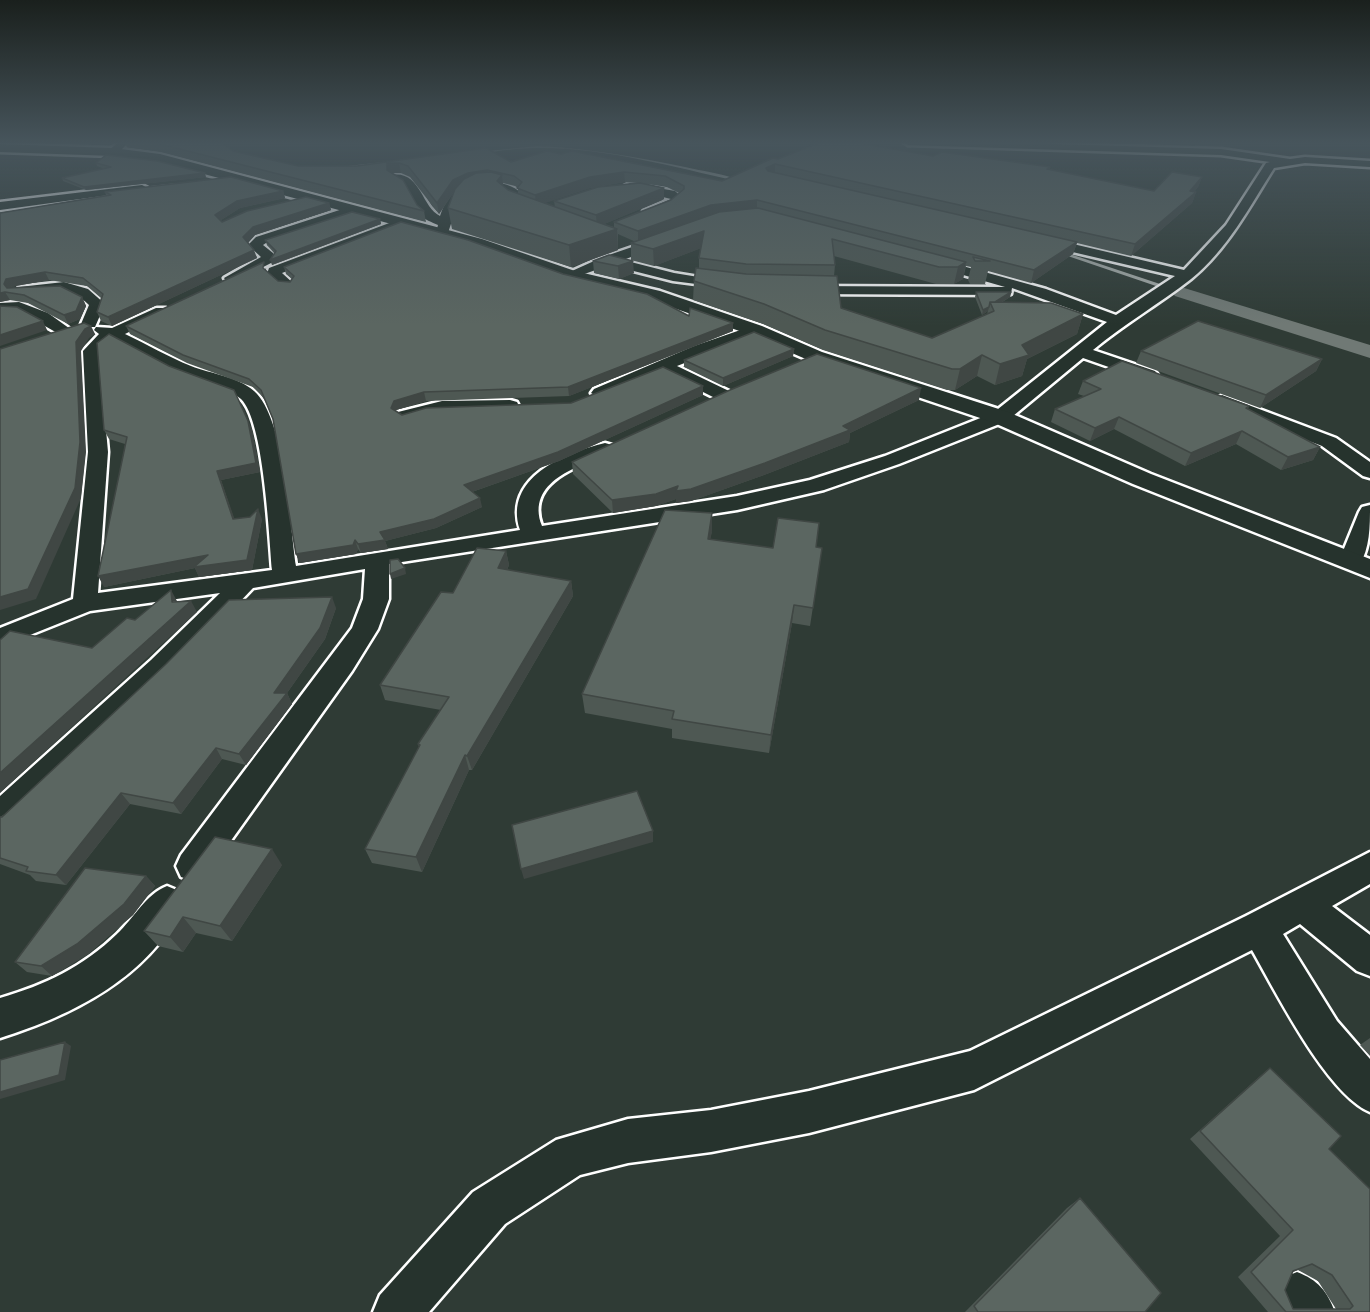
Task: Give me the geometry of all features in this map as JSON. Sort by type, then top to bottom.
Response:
[{"type":"main road","points":[[329,203],[400,222],[443,228],[570,274],[654,295],[755,330],[815,356],[1000,417],[1142,479],[1360,565]]},
{"type":"street","points":[[0,206],[22,203]]},
{"type":"street","points":[[281,205],[289,203]]},
{"type":"street","points":[[423,203],[427,215],[443,228],[452,203]]},
{"type":"street","points":[[513,203],[544,212]]},
{"type":"street","points":[[631,220],[670,203]]},
{"type":"street","points":[[0,638],[85,603],[285,576],[377,559],[737,503],[816,485],[892,460],[1000,417],[1083,352],[1118,321],[1187,275],[1231,227],[1245,203]]},
{"type":"street","points":[[221,282],[268,259],[266,253],[255,245],[261,240],[352,210]]},
{"type":"street","points":[[287,284],[274,274],[274,271],[400,222]]},
{"type":"street","points":[[570,274],[676,235]]},
{"type":"street","points":[[1027,237],[1187,275]]},
{"type":"street","points":[[617,241],[637,250]]},
{"type":"street","points":[[919,258],[1041,292],[1118,321]]},
{"type":"street","points":[[608,260],[683,279],[745,287]]},
{"type":"street","points":[[17,291],[57,286],[81,290],[92,296],[98,304],[89,324]]},
{"type":"street","points":[[787,289],[1041,292]]},
{"type":"street","points":[[85,603],[98,452],[91,351],[97,343],[112,334],[175,304]]},
{"type":"street","points":[[0,308],[14,306],[27,308],[38,312],[65,331]]},
{"type":"street","points":[[43,338],[89,324],[180,369],[245,393],[255,403],[264,429],[285,576]]},
{"type":"street","points":[[582,400],[755,330]]},
{"type":"street","points":[[1083,352],[1169,382]]},
{"type":"street","points":[[794,364],[815,356]]},
{"type":"street","points":[[663,366],[723,395]]},
{"type":"street","points":[[704,404],[743,386]]},
{"type":"street","points":[[1202,394],[1329,442],[1370,472]]},
{"type":"street","points":[[404,416],[450,406],[530,406]]},
{"type":"street","points":[[533,534],[527,511],[530,492],[539,480],[625,440]]},
{"type":"street","points":[[1360,565],[1370,512]]},
{"type":"street","points":[[0,1018],[35,1009],[88,984],[121,958],[148,928],[342,664],[365,629],[376,599],[377,559]]},
{"type":"street","points":[[0,816],[161,667],[245,582]]},
{"type":"street","points":[[397,1312],[489,1208],[571,1155],[628,1141],[711,1131],[809,1112],[974,1070],[1259,928],[1370,867]]},
{"type":"street","points":[[1303,904],[1370,958]]},
{"type":"street","points":[[1259,928],[1323,1035],[1370,1091]]},
{"type":"building","points":[[60,203],[234,203],[215,215],[222,222],[247,211],[280,203],[328,203],[253,227],[243,237],[254,250],[108,317],[97,312],[103,294],[83,278],[45,272],[6,279],[4,284],[7,288],[60,286],[82,297],[76,311],[64,315],[24,295],[0,293],[0,213]]},
{"type":"building","points":[[393,203],[416,203],[424,211]]},
{"type":"building","points":[[450,203],[545,203],[617,229],[569,245],[448,208]]},
{"type":"building","points":[[561,203],[626,203],[596,215]]},
{"type":"building","points":[[663,203],[727,203],[711,205],[638,231],[614,222]]},
{"type":"building","points":[[770,203],[908,203],[1077,242],[1034,270]]},
{"type":"building","points":[[952,203],[1183,203],[1135,244]]},
{"type":"building","points":[[758,208],[966,262],[958,267],[939,267],[832,239],[835,265],[746,264],[699,258],[704,231],[653,249],[631,243],[719,212]]},
{"type":"building","points":[[352,212],[380,219],[270,260],[276,251],[265,240]]},
{"type":"building","points":[[401,222],[468,240],[563,274],[647,294],[689,316],[690,308],[733,323],[568,387],[424,392],[394,401],[391,408],[402,415],[426,408],[571,403],[663,367],[703,386],[558,452],[464,485],[480,498],[434,519],[380,532],[385,540],[358,544],[355,540],[353,545],[296,554],[273,419],[261,390],[249,379],[183,355],[126,326],[264,262],[263,268],[278,281],[290,282],[294,276],[284,267]]},
{"type":"building","points":[[609,255],[633,261],[618,266],[593,261]]},
{"type":"building","points":[[973,257],[990,261],[975,261]]},
{"type":"building","points":[[696,268],[746,274],[837,276],[841,308],[932,338],[994,311],[990,302],[1051,303],[1083,314],[1022,345],[1029,355],[1000,364],[982,355],[960,369],[952,369],[825,330],[764,304],[694,281]]},
{"type":"building","points":[[976,292],[1011,292],[995,302],[990,302],[989,307],[983,310]]},
{"type":"building","points":[[0,306],[17,307],[43,321],[0,335]]},
{"type":"building","points":[[1198,321],[1322,359],[1266,395],[1141,351]]},
{"type":"building","points":[[84,323],[91,326],[85,329],[76,342],[80,442],[75,488],[28,589],[0,597],[0,349]]},
{"type":"building","points":[[754,332],[794,349],[723,378],[684,360]]},
{"type":"building","points":[[109,334],[169,366],[234,390],[248,421],[256,463],[217,471],[233,519],[250,517],[258,509],[247,560],[194,567],[208,555],[98,576],[127,437],[104,430],[97,343]]},
{"type":"building","points":[[817,354],[921,388],[843,426],[850,430],[691,489],[676,491],[678,486],[656,494],[612,500],[572,462],[730,390]]},
{"type":"building","points":[[1122,361],[1249,406],[1246,408],[1320,447],[1288,457],[1242,431],[1191,453],[1119,417],[1095,428],[1055,409],[1101,389],[1083,381]]},
{"type":"building","points":[[665,510],[712,513],[708,539],[773,548],[778,518],[819,523],[816,547],[822,548],[813,608],[794,605],[771,735],[672,719],[674,711],[582,694]]},
{"type":"building","points":[[477,548],[506,551],[498,568],[571,581],[467,756],[465,755],[416,857],[365,849],[420,745],[418,744],[449,697],[380,685],[441,592],[453,593]]},
{"type":"building","points":[[398,559],[405,568],[390,574],[390,560]]},
{"type":"building","points":[[171,590],[172,602],[191,601],[0,773],[0,640],[10,631],[92,648],[127,618],[135,620]]},
{"type":"building","points":[[332,597],[320,628],[274,693],[287,693],[239,754],[216,748],[173,803],[121,793],[56,875],[26,871],[28,867],[0,858],[0,817],[166,664],[229,600]]},
{"type":"building","points":[[637,791],[653,831],[521,869],[512,825]]},
{"type":"building","points":[[215,837],[272,849],[220,926],[183,917],[170,937],[144,931]]},
{"type":"building","points":[[85,868],[146,876],[124,904],[77,944],[41,966],[15,962]]},
{"type":"building","points":[[65,1042],[59,1075],[0,1092],[0,1060]]},
{"type":"building","points":[[1270,1068],[1341,1136],[1329,1149],[1370,1189],[1370,1312],[1286,1312],[1251,1272],[1293,1230],[1200,1131]],"holes":[[[1312,1264],[1332,1275],[1353,1306],[1350,1309],[1293,1309],[1285,1290],[1293,1271]]]},
{"type":"building","points":[[1080,1198],[1161,1293],[1145,1312],[978,1312],[974,1306]]},
{"type":"waterway","points":[[1061,252],[1158,285]]},
{"type":"waterway","points":[[1181,292],[1370,352]]}]
